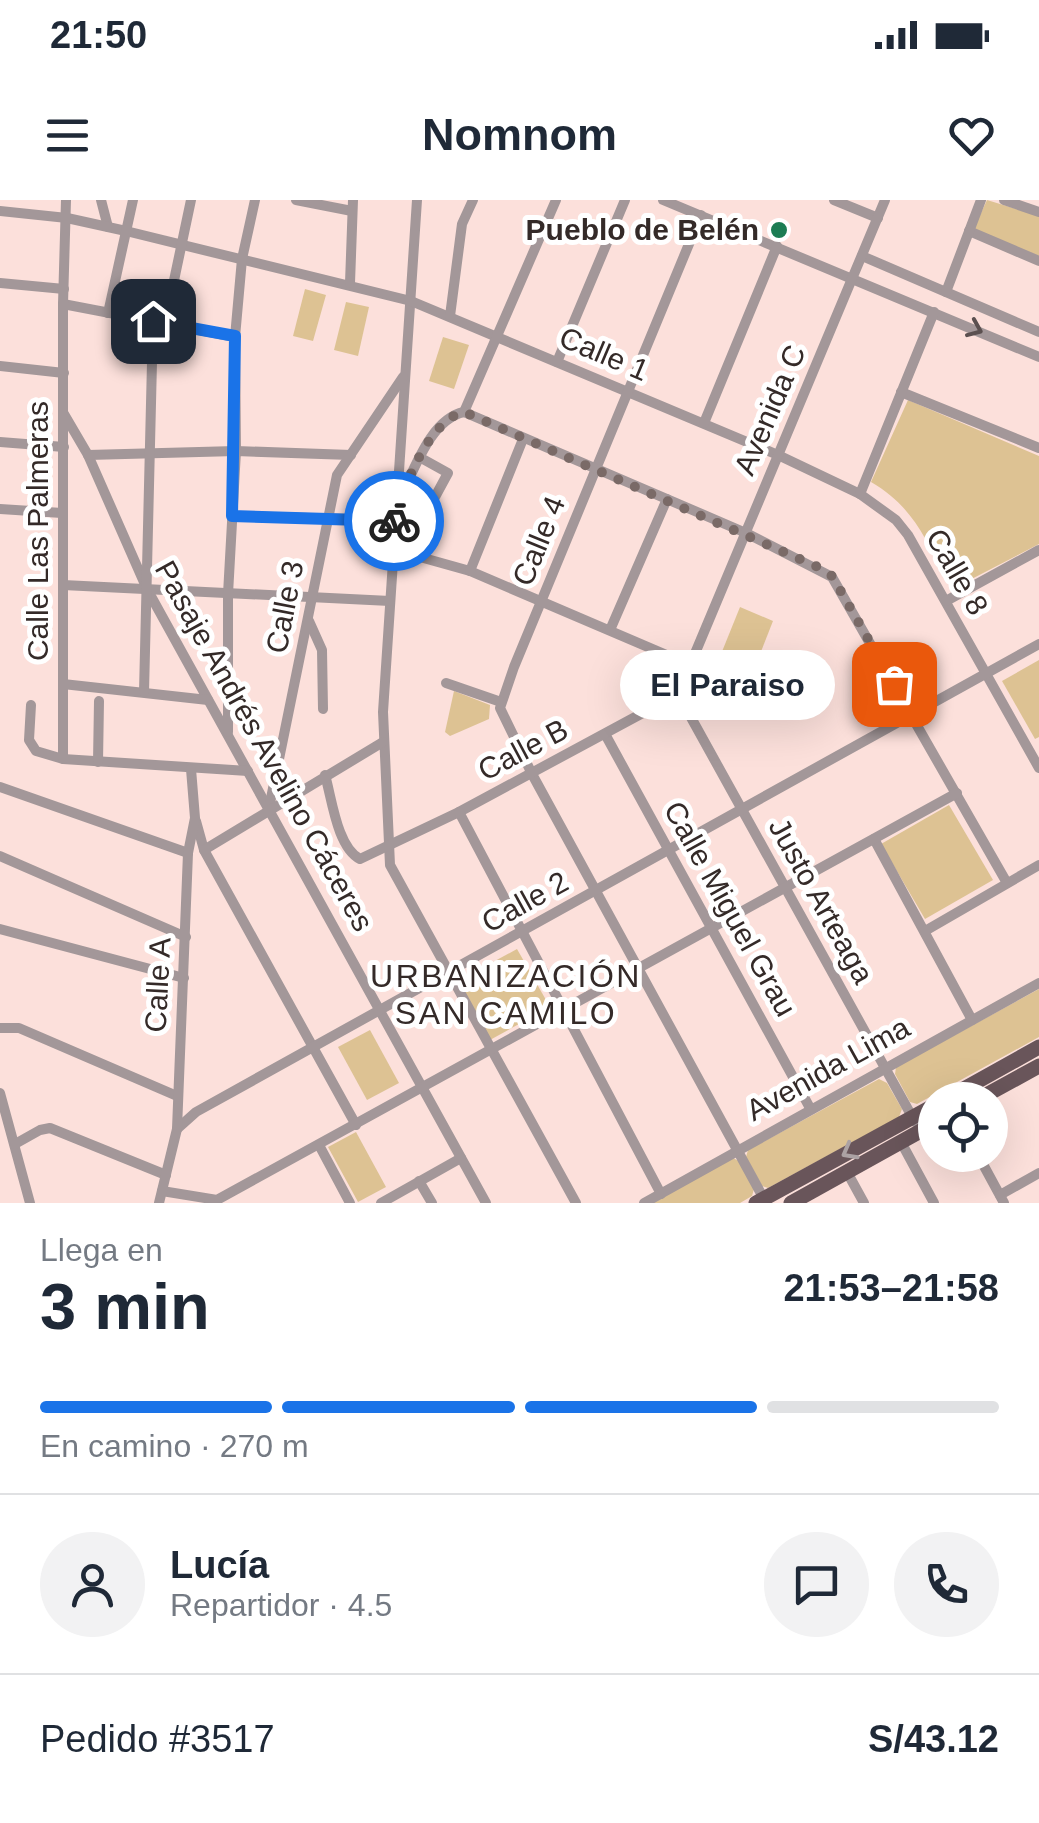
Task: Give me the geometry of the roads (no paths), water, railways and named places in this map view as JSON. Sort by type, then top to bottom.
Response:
[{"type":"main road","points":[[976,1082],[1039,1047]]},
{"type":"main road","points":[[1008,1083],[1039,1066]]},
{"type":"main road","points":[[760,1201],[918,1126]]},
{"type":"main road","points":[[791,1203],[901,1142],[918,1127]]},
{"type":"street","name":"Calle Las Palmeras","points":[[63,759],[66,200]]},
{"type":"street","points":[[101,200],[108,227]]},
{"type":"street","points":[[108,312],[133,200]]},
{"type":"street","points":[[144,692],[150,453],[159,322],[191,200]]},
{"type":"street","points":[[228,735],[228,594],[236,451],[235,336],[242,259],[255,200]]},
{"type":"street","points":[[296,200],[352,206],[350,284]]},
{"type":"street","points":[[417,200],[383,742],[390,865],[576,1203]]},
{"type":"street","points":[[450,316],[462,224],[473,200]]},
{"type":"street","points":[[464,412],[556,200]]},
{"type":"street","points":[[557,362],[625,200]]},
{"type":"street","points":[[663,200],[1039,357]]},
{"type":"street","points":[[834,200],[878,218]]},
{"type":"street","name":"Avenida C","points":[[678,694],[886,200]]},
{"type":"street","points":[[946,292],[981,200]]},
{"type":"street","points":[[1004,200],[1039,212]]},
{"type":"street","name":"Calle 1","points":[[0,211],[67,218],[410,300],[778,455]]},
{"type":"street","name":"Calle 4","points":[[501,702],[701,215]]},
{"type":"street","points":[[969,232],[1039,261]]},
{"type":"street","points":[[704,423],[777,246]]},
{"type":"street","points":[[862,256],[1039,332]]},
{"type":"street","points":[[0,283],[64,289]]},
{"type":"street","points":[[63,304],[235,336]]},
{"type":"street","points":[[860,494],[934,312]]},
{"type":"street","points":[[0,366],[64,373]]},
{"type":"street","name":"Calle 3","points":[[269,809],[337,475],[405,374]]},
{"type":"street","points":[[901,392],[1039,448]]},
{"type":"street","points":[[398,501],[444,422],[453,414],[464,412],[746,533],[832,576],[1007,883]]},
{"type":"street","name":"Pasaje Andrés Avelino Cáceres","points":[[64,414],[88,454],[146,589],[486,1203]]},
{"type":"street","points":[[470,571],[523,439]]},
{"type":"street","points":[[0,442],[64,448]]},
{"type":"street","points":[[88,454],[351,454]]},
{"type":"street","name":"Calle 8","points":[[778,455],[860,494],[896,520],[1035,750],[1039,768]]},
{"type":"street","points":[[232,516],[423,521],[448,474],[420,458]]},
{"type":"street","points":[[610,630],[666,499]]},
{"type":"street","points":[[0,509],[62,514]]},
{"type":"street","points":[[395,550],[470,571],[690,665]]},
{"type":"street","points":[[946,600],[1039,550]]},
{"type":"street","points":[[63,585],[390,601]]},
{"type":"street","points":[[309,620],[322,650],[322,709]]},
{"type":"street","name":"Calle 2","points":[[177,1129],[196,1112],[1039,644]]},
{"type":"street","points":[[446,683],[501,702],[503,721],[738,1152],[760,1201]]},
{"type":"street","points":[[63,684],[208,700]]},
{"type":"street","name":"Calle B","points":[[390,846],[678,694]]},
{"type":"street","name":"Justo Arteaga","points":[[678,694],[885,1068],[918,1118]]},
{"type":"street","points":[[98,762],[99,700]]},
{"type":"street","points":[[31,705],[31,747],[63,759],[248,772]]},
{"type":"street","name":"Calle Miguel Grau","points":[[605,734],[810,1108]]},
{"type":"street","points":[[204,850],[383,742]]},
{"type":"street","name":"Calle A","points":[[160,1197],[177,1129],[188,853],[195,818],[190,769]]},
{"type":"street","points":[[325,775],[346,845],[354,856],[360,858],[390,846]]},
{"type":"street","points":[[0,788],[188,853]]},
{"type":"street","points":[[160,1197],[213,1202],[957,793]]},
{"type":"street","points":[[459,812],[661,1194]]},
{"type":"street","points":[[195,818],[204,850],[356,1124]]},
{"type":"street","points":[[874,839],[972,1020]]},
{"type":"street","points":[[0,856],[186,937]]},
{"type":"street","points":[[925,931],[1039,865]]},
{"type":"street","points":[[0,929],[184,978]]},
{"type":"street","name":"Avenida Lima","points":[[644,1203],[1039,984]]},
{"type":"street","points":[[0,1028],[18,1028],[177,1096]]},
{"type":"street","points":[[0,1093],[26,1203]]},
{"type":"street","points":[[14,1144],[50,1128],[166,1175]]},
{"type":"street","points":[[901,1142],[934,1203]]},
{"type":"street","points":[[319,1145],[350,1203]]},
{"type":"street","points":[[380,1203],[461,1158]]},
{"type":"street","points":[[847,1172],[864,1203]]},
{"type":"street","points":[[987,1172],[1002,1199],[1039,1173]]},
{"type":"street","points":[[419,1181],[432,1203]]},
{"type":"place","name":"Pueblo de Belén","points":[[779,230]]},
{"type":"place","name":"El Paraiso","points":[[894,684]]},
{"type":"district","name":"URBANIZACIÓN SAN CAMILO","points":[[506,994]]}]
